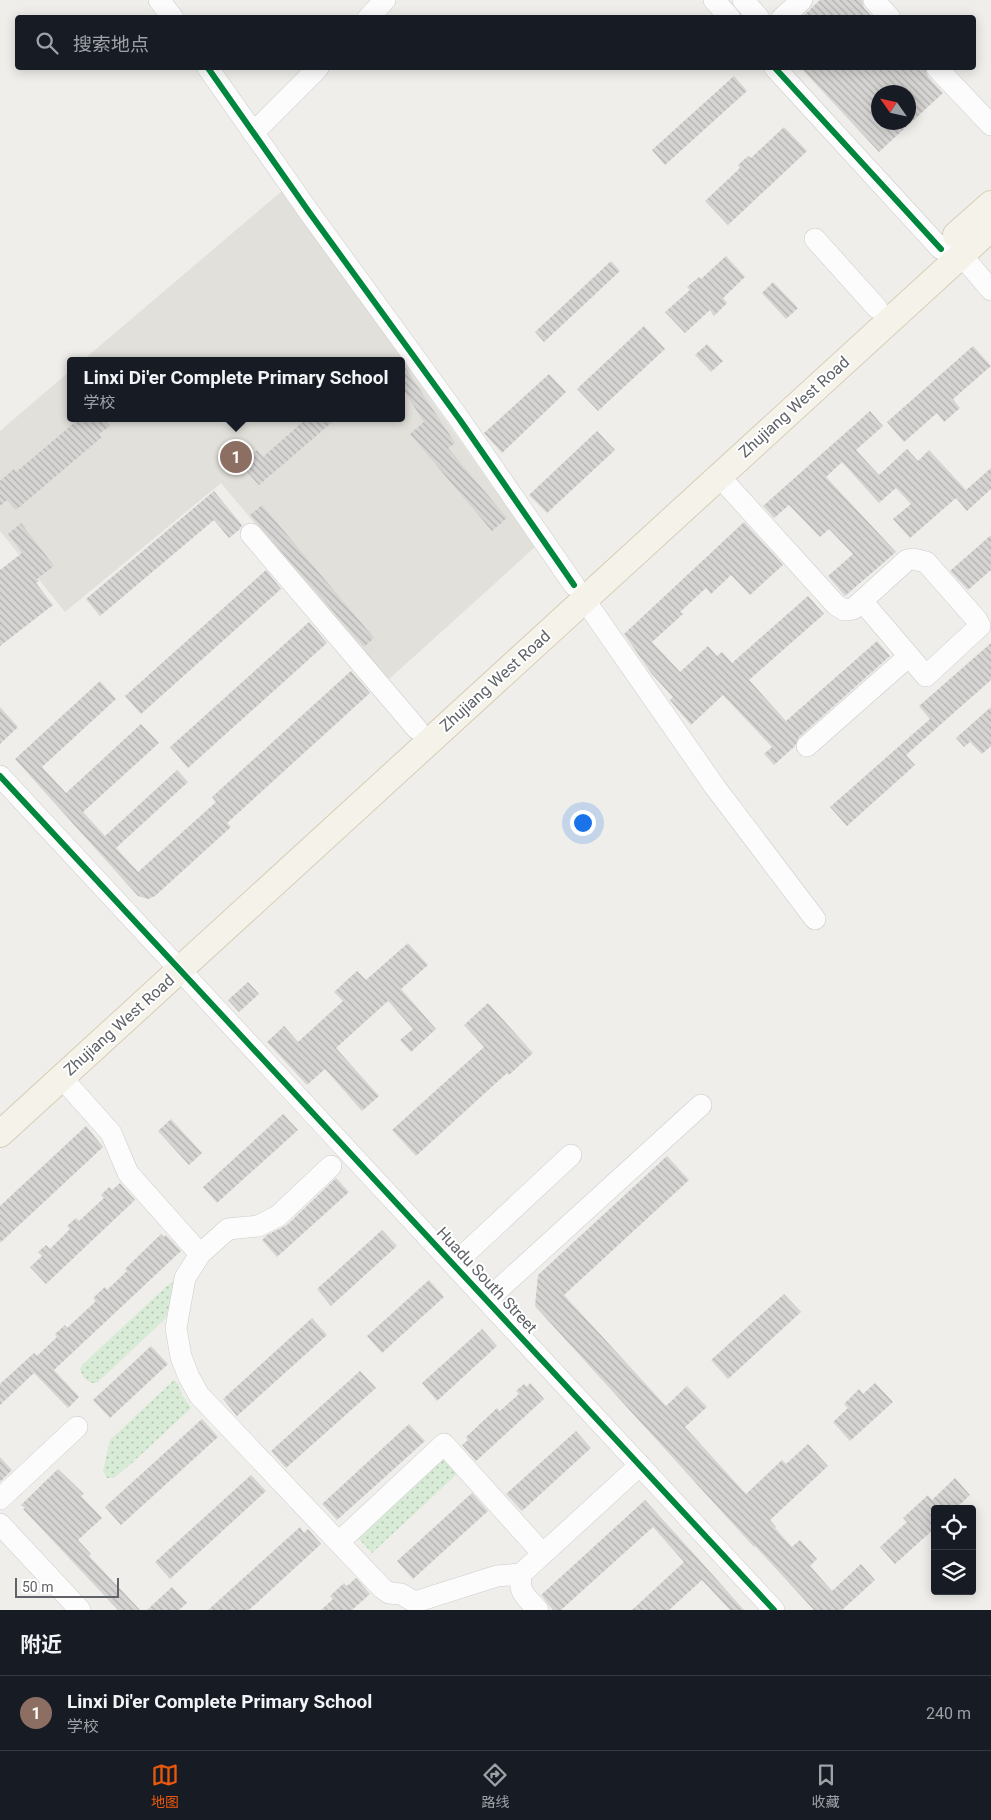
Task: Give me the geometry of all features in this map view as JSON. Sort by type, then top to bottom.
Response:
[{"type":"main road","name":"Zhujiang West Road","points":[[0,1134],[62,1078],[174,963],[417,729],[719,476],[951,249],[991,204]]},
{"type":"main road","name":"Zhujiang West Road","points":[[0,1111],[174,963],[579,592],[877,308],[951,249],[991,228]]},
{"type":"street","points":[[159,0],[170,15]]},
{"type":"street","points":[[371,15],[385,0]]},
{"type":"street","points":[[714,0],[727,15]]},
{"type":"street","points":[[743,0],[757,15]]},
{"type":"street","points":[[785,15],[802,0]]},
{"type":"street","points":[[874,0],[887,15]]},
{"type":"street","points":[[209,70],[460,420],[715,787],[815,919]]},
{"type":"street","points":[[254,133],[316,70]]},
{"type":"street","points":[[777,70],[991,290]]},
{"type":"street","points":[[939,70],[991,125]]},
{"type":"street","points":[[815,239],[877,308]]},
{"type":"street","points":[[719,476],[836,606],[844,610],[853,609],[908,560],[920,560],[926,562],[977,620],[980,626],[976,632],[926,676],[862,602]]},
{"type":"street","points":[[251,534],[417,729]]},
{"type":"street","points":[[807,746],[910,656]]},
{"type":"street","name":"Huadu South Street","points":[[0,776],[774,1610]]},
{"type":"street","points":[[62,1078],[111,1133],[128,1173],[200,1254]]},
{"type":"street","points":[[487,1300],[701,1104]]},
{"type":"street","points":[[454,1264],[571,1155]]},
{"type":"street","points":[[331,1166],[278,1216],[258,1226],[228,1229],[200,1254],[185,1278],[176,1328],[181,1357],[189,1377],[199,1395],[382,1588],[390,1593],[401,1594],[415,1602],[427,1605],[497,1576],[521,1574]]},
{"type":"street","points":[[0,1499],[77,1427]]},
{"type":"street","points":[[339,1542],[444,1444],[543,1554]]},
{"type":"street","points":[[538,1610],[522,1593],[519,1585],[521,1574],[640,1465]]},
{"type":"street","points":[[0,1524],[80,1610]]},
{"type":"shaded area","points":[[283,190],[401,357],[87,357]]},
{"type":"shaded area","points":[[405,363],[535,547],[387,681],[221,483],[65,612],[0,531],[0,431],[67,373],[67,422],[405,422]]},
{"type":"green space","points":[[176,1281],[166,1318],[98,1382],[92,1383],[87,1380],[80,1369],[83,1364],[169,1284]]},
{"type":"green space","points":[[174,1380],[191,1408],[114,1478],[107,1478],[103,1471],[110,1440]]},
{"type":"green space","points":[[441,1457],[457,1474],[372,1553],[356,1536]]},
{"type":"building","points":[[820,0],[862,0],[864,8],[870,15],[804,15]]},
{"type":"building","points":[[803,70],[926,70],[928,77],[943,93],[916,118],[916,85],[871,85],[871,130],[903,130],[879,152]]},
{"type":"building","points":[[734,76],[747,91],[665,165],[652,150]]},
{"type":"building","points":[[784,127],[807,151],[728,225],[705,201],[740,168],[738,165],[748,156],[751,158]]},
{"type":"building","points":[[726,256],[745,277],[723,298],[727,303],[714,316],[710,310],[685,333],[665,312],[690,290],[687,287],[699,277],[701,279]]},
{"type":"building","points":[[611,261],[620,271],[544,342],[535,332]]},
{"type":"building","points":[[773,282],[798,308],[786,319],[762,293]]},
{"type":"building","points":[[644,326],[665,349],[598,411],[577,389]]},
{"type":"building","points":[[707,344],[723,361],[711,372],[695,355]]},
{"type":"building","points":[[973,346],[991,366],[953,399],[960,408],[944,422],[937,413],[904,442],[887,422]]},
{"type":"building","points":[[405,367],[455,443],[448,448],[507,518],[492,531],[410,434],[424,422],[405,392]]},
{"type":"building","points":[[549,374],[566,392],[502,453],[484,433]]},
{"type":"building","points":[[870,411],[883,426],[856,450],[879,475],[907,449],[918,461],[929,450],[966,490],[991,468],[991,489],[967,511],[956,498],[910,538],[893,519],[911,504],[896,488],[879,503],[842,462],[826,477],[896,552],[845,596],[828,576],[853,554],[829,529],[820,537],[789,505],[774,518],[763,506]]},
{"type":"building","points":[[75,422],[106,422],[110,426],[99,434],[102,437],[16,510],[7,500],[0,506],[0,481],[14,469],[16,472]]},
{"type":"building","points":[[302,422],[332,422],[259,485],[240,464],[257,450],[263,457]]},
{"type":"building","points":[[597,431],[615,450],[547,513],[529,495]]},
{"type":"building","points":[[214,491],[242,525],[239,530],[229,538],[214,520],[100,616],[86,599]]},
{"type":"building","points":[[262,505],[374,638],[364,647],[250,515]]},
{"type":"building","points":[[744,522],[783,565],[750,595],[731,575],[711,594],[706,588],[680,612],[683,614],[652,642],[680,672],[708,646],[717,656],[722,652],[732,663],[808,596],[824,614],[749,680],[786,721],[877,641],[890,656],[799,737],[795,746],[774,765],[764,754],[772,747],[723,695],[691,725],[670,700],[673,697],[651,673],[624,634]]},
{"type":"building","points":[[21,523],[54,566],[37,579],[39,581],[36,583],[53,605],[0,646],[0,570],[22,553],[8,534]]},
{"type":"building","points":[[991,535],[991,570],[968,590],[950,571]]},
{"type":"building","points":[[266,570],[281,589],[141,714],[125,696]]},
{"type":"building","points":[[309,622],[327,643],[188,768],[170,747]]},
{"type":"building","points":[[991,643],[991,680],[906,755],[915,765],[847,826],[830,807],[930,719],[919,706]]},
{"type":"building","points":[[351,671],[370,693],[227,823],[231,827],[155,896],[148,899],[138,896],[15,759],[100,681],[116,699],[42,767],[66,793],[141,724],[159,743],[83,812],[105,836],[177,770],[188,782],[116,848],[138,872],[216,802],[212,797]]},
{"type":"building","points":[[0,707],[18,727],[0,744]]},
{"type":"building","points":[[991,707],[991,746],[982,754],[970,742],[964,747],[956,738]]},
{"type":"building","points":[[408,943],[428,965],[401,989],[436,1029],[411,1052],[400,1040],[413,1029],[388,1001],[336,1048],[379,1096],[362,1111],[325,1069],[307,1085],[267,1042],[284,1026],[298,1042],[343,1001],[334,992],[357,971],[366,980]]},
{"type":"building","points":[[248,982],[259,994],[239,1012],[228,1000]]},
{"type":"building","points":[[488,1003],[533,1053],[509,1075],[507,1073],[416,1156],[392,1130],[484,1047],[464,1025]]},
{"type":"building","points":[[283,1114],[298,1130],[217,1203],[203,1187]]},
{"type":"building","points":[[171,1119],[202,1153],[189,1165],[158,1131]]},
{"type":"building","points":[[86,1126],[103,1147],[0,1243],[0,1206]]},
{"type":"building","points":[[667,1156],[689,1180],[564,1295],[666,1406],[687,1386],[707,1407],[685,1427],[746,1494],[782,1460],[786,1464],[808,1444],[828,1466],[770,1520],[792,1547],[800,1540],[817,1559],[810,1566],[832,1591],[861,1564],[875,1580],[842,1610],[814,1610],[754,1547],[535,1306],[538,1275]]},
{"type":"building","points":[[336,1178],[349,1192],[277,1257],[262,1240],[267,1235],[287,1225]]},
{"type":"building","points":[[120,1183],[135,1200],[46,1284],[30,1267],[42,1256],[38,1252],[46,1245],[50,1249],[70,1229],[67,1226],[76,1218],[79,1221],[104,1198],[101,1195],[109,1187],[112,1190]]},
{"type":"building","points":[[382,1230],[397,1246],[331,1306],[317,1289]]},
{"type":"building","points":[[161,1234],[164,1237],[166,1235],[181,1251],[54,1370],[79,1397],[68,1408],[34,1373],[0,1405],[0,1384],[34,1353],[37,1356],[57,1337],[55,1334],[65,1325],[67,1328],[96,1301],[93,1298],[105,1287],[107,1290],[127,1271],[125,1269]]},
{"type":"building","points":[[429,1280],[444,1297],[382,1353],[367,1336]]},
{"type":"building","points":[[784,1294],[801,1312],[728,1379],[711,1360]]},
{"type":"building","points":[[312,1318],[327,1335],[237,1416],[223,1399]]},
{"type":"building","points":[[482,1329],[497,1346],[437,1401],[422,1383]]},
{"type":"building","points":[[151,1346],[168,1364],[110,1418],[93,1400]]},
{"type":"building","points":[[360,1371],[376,1388],[286,1468],[271,1451]]},
{"type":"building","points":[[530,1383],[544,1399],[476,1461],[462,1445],[468,1440],[466,1437],[497,1408],[500,1411],[519,1394],[516,1391],[524,1384],[527,1387]]},
{"type":"building","points":[[875,1383],[893,1402],[850,1441],[833,1422],[848,1408],[844,1404],[859,1389],[863,1394]]},
{"type":"building","points":[[202,1419],[218,1437],[121,1525],[105,1507]]},
{"type":"building","points":[[409,1424],[425,1441],[337,1520],[322,1504]]},
{"type":"building","points":[[576,1431],[591,1448],[522,1511],[506,1494]]},
{"type":"building","points":[[0,1457],[12,1470],[0,1482]]},
{"type":"building","points":[[58,1469],[84,1494],[81,1496],[102,1518],[78,1540],[91,1554],[89,1556],[140,1610],[118,1610],[23,1509],[25,1508],[21,1505]]},
{"type":"building","points":[[251,1475],[266,1491],[170,1579],[155,1562]]},
{"type":"building","points":[[955,1478],[970,1495],[959,1505],[931,1505],[931,1532],[895,1564],[880,1547],[907,1522],[903,1518],[928,1495],[932,1500]]},
{"type":"building","points":[[472,1493],[488,1511],[413,1579],[397,1561]]},
{"type":"building","points":[[645,1500],[744,1610],[730,1610],[702,1580],[669,1610],[632,1610],[684,1562],[653,1527],[561,1610],[553,1610],[541,1595]]},
{"type":"building","points":[[300,1527],[304,1533],[308,1529],[321,1544],[249,1610],[208,1610]]},
{"type":"building","points":[[356,1578],[370,1594],[352,1610],[321,1610],[333,1599],[330,1596],[344,1583],[347,1586]]},
{"type":"building","points":[[172,1587],[187,1603],[179,1610],[147,1610]]},
{"type":"cycle path","points":[[209,70],[309,212],[460,420],[574,585]]},
{"type":"cycle path","points":[[777,70],[941,249]]},
{"type":"cycle path","points":[[0,776],[774,1610]]},
{"type":"place","name":"Linxi Di'er Complete Primary School","points":[[236,457]]}]
